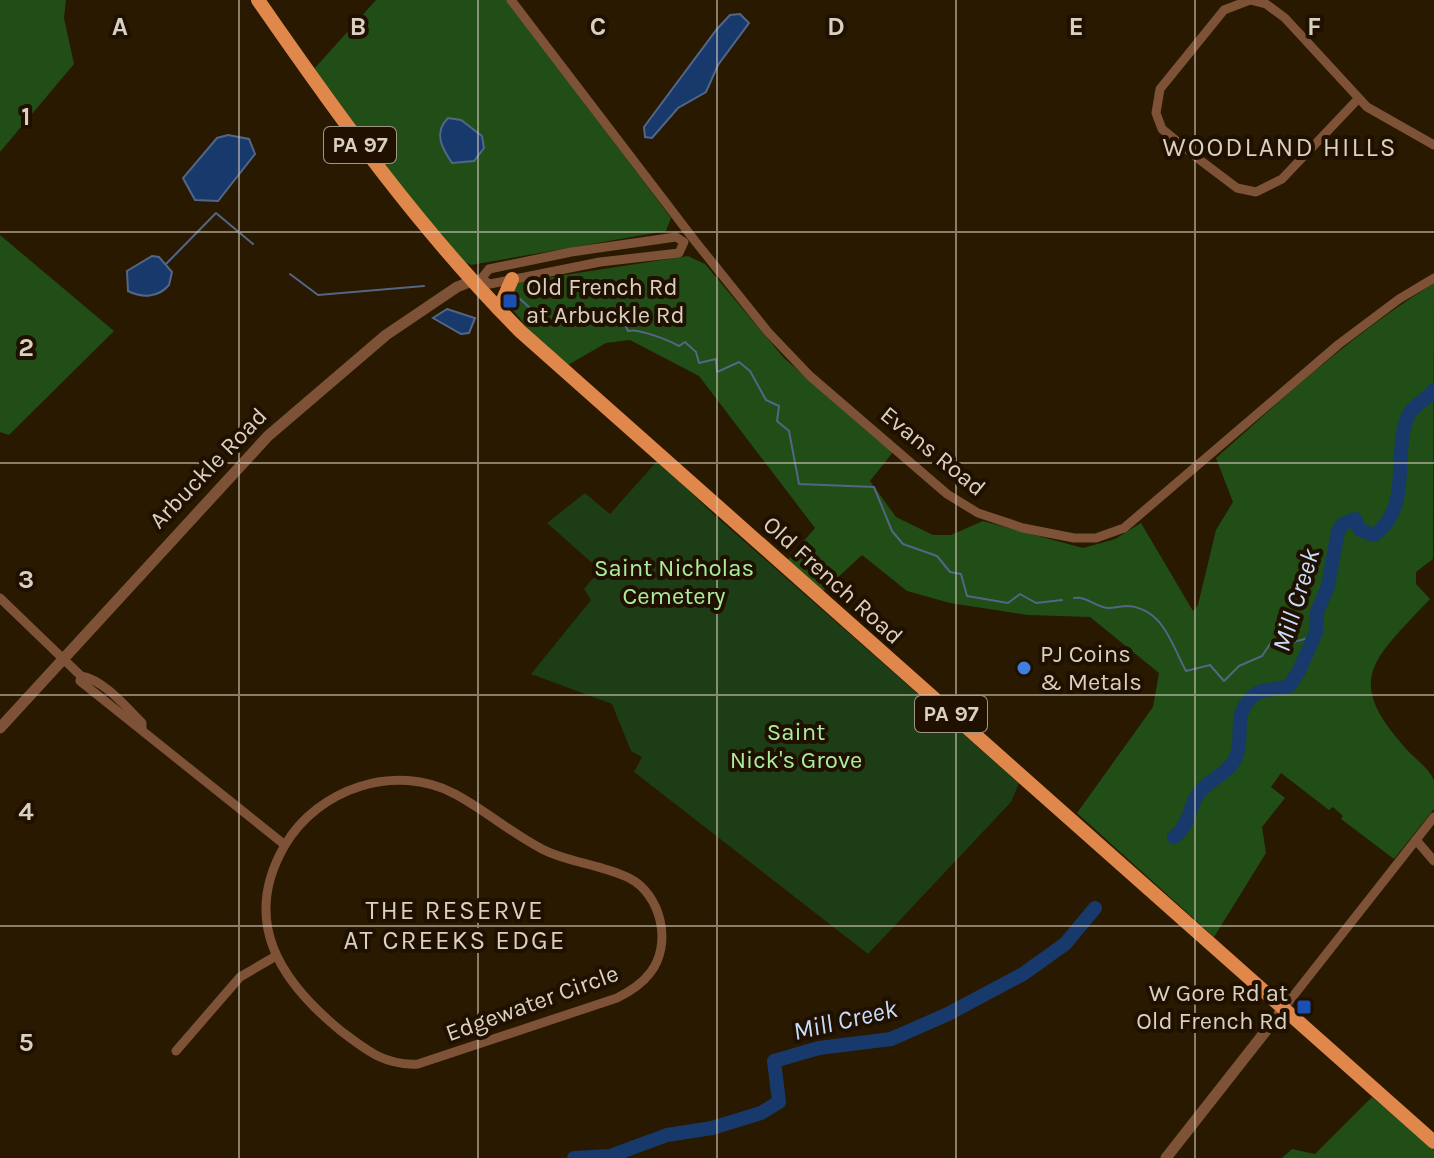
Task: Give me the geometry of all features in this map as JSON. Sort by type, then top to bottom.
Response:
[{"type":"main road","name":"Old French Road","points":[[258,0],[392,188],[499,309],[573,379],[1434,1142]]},
{"type":"main road","points":[[499,309],[512,279]]},
{"type":"street","name":"Evans Road","points":[[511,0],[780,347],[947,494],[994,520],[1084,539],[1113,534],[1139,518],[1339,344],[1387,307],[1434,278]]},
{"type":"street","points":[[1358,99],[1282,179],[1256,192],[1237,188],[1200,160],[1162,129],[1156,113],[1160,89],[1216,19],[1231,5],[1250,0],[1266,4],[1285,18],[1358,99],[1384,119],[1434,145]]},
{"type":"street","name":"Arbuckle Road","points":[[0,728],[228,475],[304,402],[386,335],[489,269],[571,252],[676,237],[684,242],[695,241]]},
{"type":"street","name":"Arbuckle Road","points":[[476,280],[490,284],[679,253],[684,242]]},
{"type":"street","points":[[0,598],[81,676],[90,677],[116,698],[142,723],[142,729],[285,845]]},
{"type":"street","name":"Edgewater Circle","points":[[389,780],[437,786],[547,852],[637,883],[656,908],[662,942],[652,971],[617,998],[429,1060],[404,1064],[373,1056],[306,1002],[289,981],[276,956],[267,908],[272,873],[285,845],[307,817],[326,802],[354,788],[389,780]]},
{"type":"street","points":[[1166,1158],[1434,817]]},
{"type":"street","points":[[1416,840],[1434,861]]},
{"type":"street","points":[[176,1051],[240,977],[276,956]]},
{"type":"green space","points":[[0,0],[66,0],[64,18],[74,64],[0,152]]},
{"type":"green space","points":[[376,0],[507,0],[671,218],[666,231],[471,265],[462,260],[424,218],[314,69]]},
{"type":"green space","points":[[0,235],[114,331],[9,435],[0,432]]},
{"type":"green space","points":[[688,256],[705,264],[784,358],[893,452],[870,481],[896,517],[933,535],[951,535],[983,521],[1083,548],[1115,539],[1141,523],[1193,611],[1198,605],[1216,530],[1233,502],[1216,458],[1348,344],[1434,283],[1433,559],[1416,572],[1416,584],[1430,599],[1380,656],[1373,672],[1371,689],[1376,707],[1389,727],[1434,780],[1434,809],[1394,859],[1341,819],[1343,816],[1333,807],[1329,810],[1281,773],[1271,787],[1285,798],[1262,827],[1266,853],[1214,937],[1077,813],[1153,707],[1159,673],[1090,617],[1028,615],[950,603],[907,591],[862,555],[822,592],[786,562],[815,528],[699,376],[630,340],[606,343],[568,365],[531,332],[507,303],[512,286],[519,282]]},
{"type":"green space","name":"Saint Nick's Grove","points":[[658,460],[711,512],[1019,783],[1011,802],[868,954],[634,772],[642,757],[631,751],[612,704],[531,674],[591,600],[584,589],[600,570],[547,523],[585,493],[610,514]]},
{"type":"green space","points":[[1372,1097],[1434,1150],[1434,1158],[1282,1158],[1292,1149],[1315,1154]]},
{"type":"water","points":[[740,14],[749,23],[718,65],[706,92],[678,108],[652,138],[645,137],[644,127],[717,29],[730,15]]},
{"type":"water","points":[[448,118],[461,120],[482,136],[484,148],[474,161],[452,163],[448,157],[440,135]]},
{"type":"water","points":[[228,135],[249,139],[255,154],[218,201],[195,200],[183,178],[217,138]]},
{"type":"water","points":[[152,256],[159,257],[172,272],[169,285],[150,296],[128,291],[127,271]]},
{"type":"water","points":[[447,309],[475,318],[469,333],[461,334],[433,318]]},
{"type":"waterway","points":[[166,264],[216,213],[253,244]]},
{"type":"waterway","points":[[290,274],[318,295],[424,286]]},
{"type":"waterway","points":[[519,298],[542,319],[556,324],[578,315],[624,322],[628,331],[646,333],[679,346],[685,342],[696,352],[699,363],[716,359],[717,372],[739,362],[750,371],[766,400],[779,406],[777,421],[789,431],[799,484],[874,487],[892,531],[903,544],[937,556],[950,572],[961,574],[967,596],[1008,603],[1020,594],[1036,603],[1062,600]]},
{"type":"waterway","name":"Mill Creek","points":[[1174,837],[1186,822],[1198,794],[1234,761],[1239,746],[1241,717],[1247,703],[1260,692],[1289,686],[1299,671],[1316,632],[1317,612],[1328,586],[1338,531],[1343,524],[1355,519],[1360,530],[1374,535],[1386,524],[1398,495],[1401,446],[1408,416],[1434,390]]},
{"type":"waterway","points":[[1074,598],[1104,607],[1128,606],[1150,614],[1165,630],[1186,671],[1210,665],[1224,681],[1239,666],[1262,656],[1272,641],[1285,644],[1313,637]]},
{"type":"waterway","name":"Mill Creek","points":[[574,1158],[610,1156],[667,1135],[712,1128],[761,1113],[779,1102],[774,1061],[819,1048],[891,1039],[948,1014],[1023,974],[1065,944],[1095,908]]},
{"type":"place","name":"Old French Rd at Arbuckle Rd","points":[[510,301]]},
{"type":"place","name":"PJ Coins & Metals","points":[[1024,668]]},
{"type":"place","name":"W Gore Rd at Old French Rd","points":[[1304,1007]]},
{"type":"district","name":"WOODLAND HILLS","points":[[1280,147]]},
{"type":"district","name":"THE RESERVE AT CREEKS EDGE","points":[[455,925]]},
{"type":"park label","name":"Saint Nicholas Cemetery","points":[[674,582]]}]
